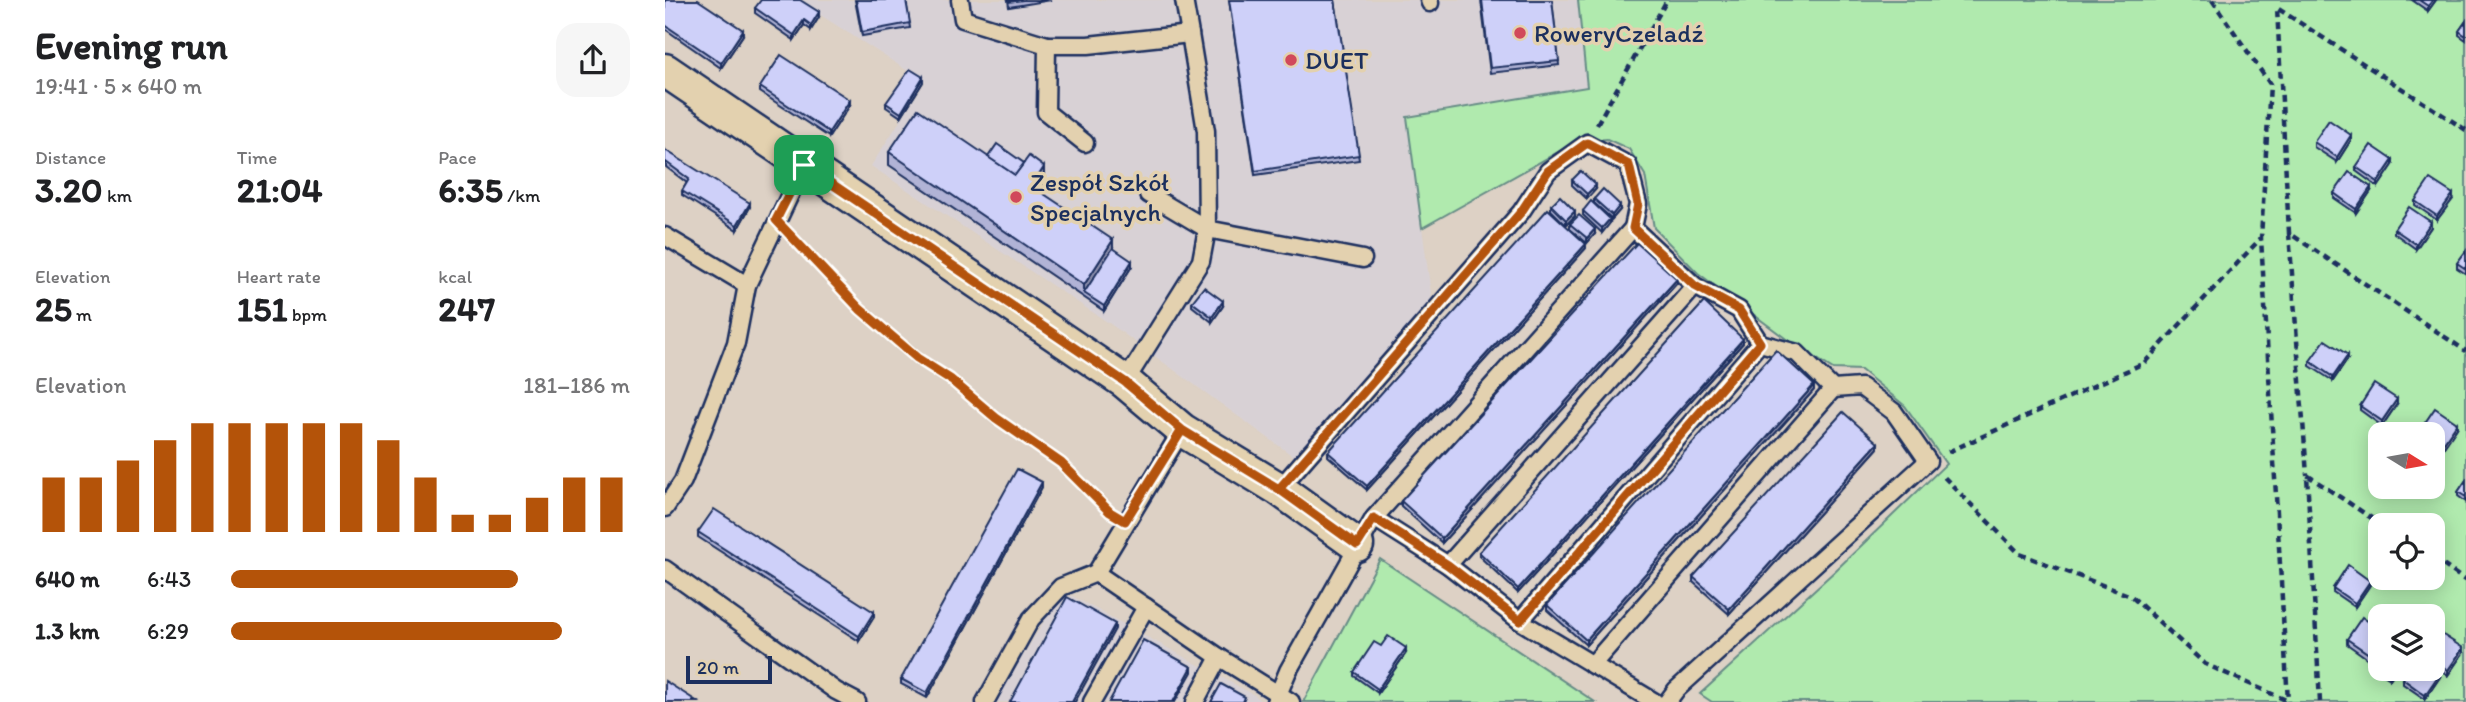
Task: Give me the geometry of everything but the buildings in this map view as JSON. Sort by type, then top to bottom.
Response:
[{"type":"street","points":[[665,70],[1125,382],[1182,430],[1279,489],[1357,545]]},
{"type":"lane","points":[[960,0],[963,19],[1047,45],[1088,45],[1190,34]]},
{"type":"lane","points":[[1125,382],[1201,261],[1207,229],[1206,131],[1184,0]]},
{"type":"lane","points":[[1047,45],[1047,112],[1085,143]]},
{"type":"lane","points":[[1095,573],[1282,699],[1357,545],[1374,518],[1633,228],[1638,204],[1629,165],[1587,143],[1548,171],[1521,212],[1279,489]]},
{"type":"lane","points":[[665,508],[683,481],[736,343],[747,285],[804,165]]},
{"type":"lane","points":[[1148,194],[1207,229],[1363,259]]},
{"type":"lane","points":[[1633,228],[1695,286],[1739,310],[1760,343],[1797,354],[1833,389]]},
{"type":"lane","points":[[665,236],[747,285]]},
{"type":"lane","points":[[1448,565],[1695,286]]},
{"type":"lane","points":[[1520,621],[1760,343]]},
{"type":"lane","points":[[1592,665],[1833,389],[1861,387],[1893,412],[1928,461],[1676,690],[1667,702]]},
{"type":"lane","points":[[985,702],[1031,619],[1061,587],[1095,573],[1182,430]]},
{"type":"lane","points":[[1374,518],[1448,565],[1520,621],[1655,702]]},
{"type":"lane","points":[[665,569],[835,691],[857,702]]},
{"type":"lane","points":[[1092,702],[1146,607]]},
{"type":"lane","points":[[1195,702],[1219,657]]},
{"type":"path","points":[[1587,143],[1667,0]]},
{"type":"path","points":[[2212,0],[2270,84],[2261,238],[2288,702],[2205,664],[2130,596],[2019,554],[1928,461],[2144,363],[2261,238]]},
{"type":"path","points":[[2320,702],[2277,8],[2466,130]]},
{"type":"path","points":[[776,220],[860,309],[917,358],[950,379],[996,418],[1061,463],[1110,512],[1125,521]]},
{"type":"path","points":[[2289,233],[2466,351]]},
{"type":"path","points":[[2307,475],[2368,516]]},
{"type":"path","points":[[2445,566],[2466,581]]},
{"type":"shaded area","points":[[797,0],[1578,0],[1587,87],[1407,117],[1433,308],[1293,456],[1109,323],[871,166],[925,82]]},
{"type":"shaded area","points":[[1072,596],[1256,696],[1261,702],[976,702],[1005,685],[1059,597]]},
{"type":"green space","points":[[1578,0],[2466,0],[2466,702],[1712,702],[1700,694],[1836,570],[1946,464],[1905,406],[1861,370],[1833,369],[1789,341],[1698,273],[1654,228],[1645,175],[1629,149],[1607,139],[1576,142],[1422,228],[1407,117],[1587,87]]},
{"type":"green space","points":[[1380,559],[1595,702],[1303,702]]},
{"type":"place","name":"RoweryCzeladź","points":[[1520,33]]},
{"type":"place","name":"DUET","points":[[1291,60]]},
{"type":"place","name":"Zespół Szkół Specjalnych","points":[[1016,197]]},
{"type":"route","points":[[804,165],[776,220],[860,309],[917,358],[950,379],[996,418],[1061,463],[1110,512],[1125,521],[1182,430],[1279,489],[1357,545],[1374,518],[1448,565],[1520,621],[1760,343],[1739,310],[1695,286],[1633,228],[1638,204],[1629,165],[1587,143],[1548,171],[1521,212],[1279,489],[1230,459],[1182,430],[1125,382],[804,165]]}]
